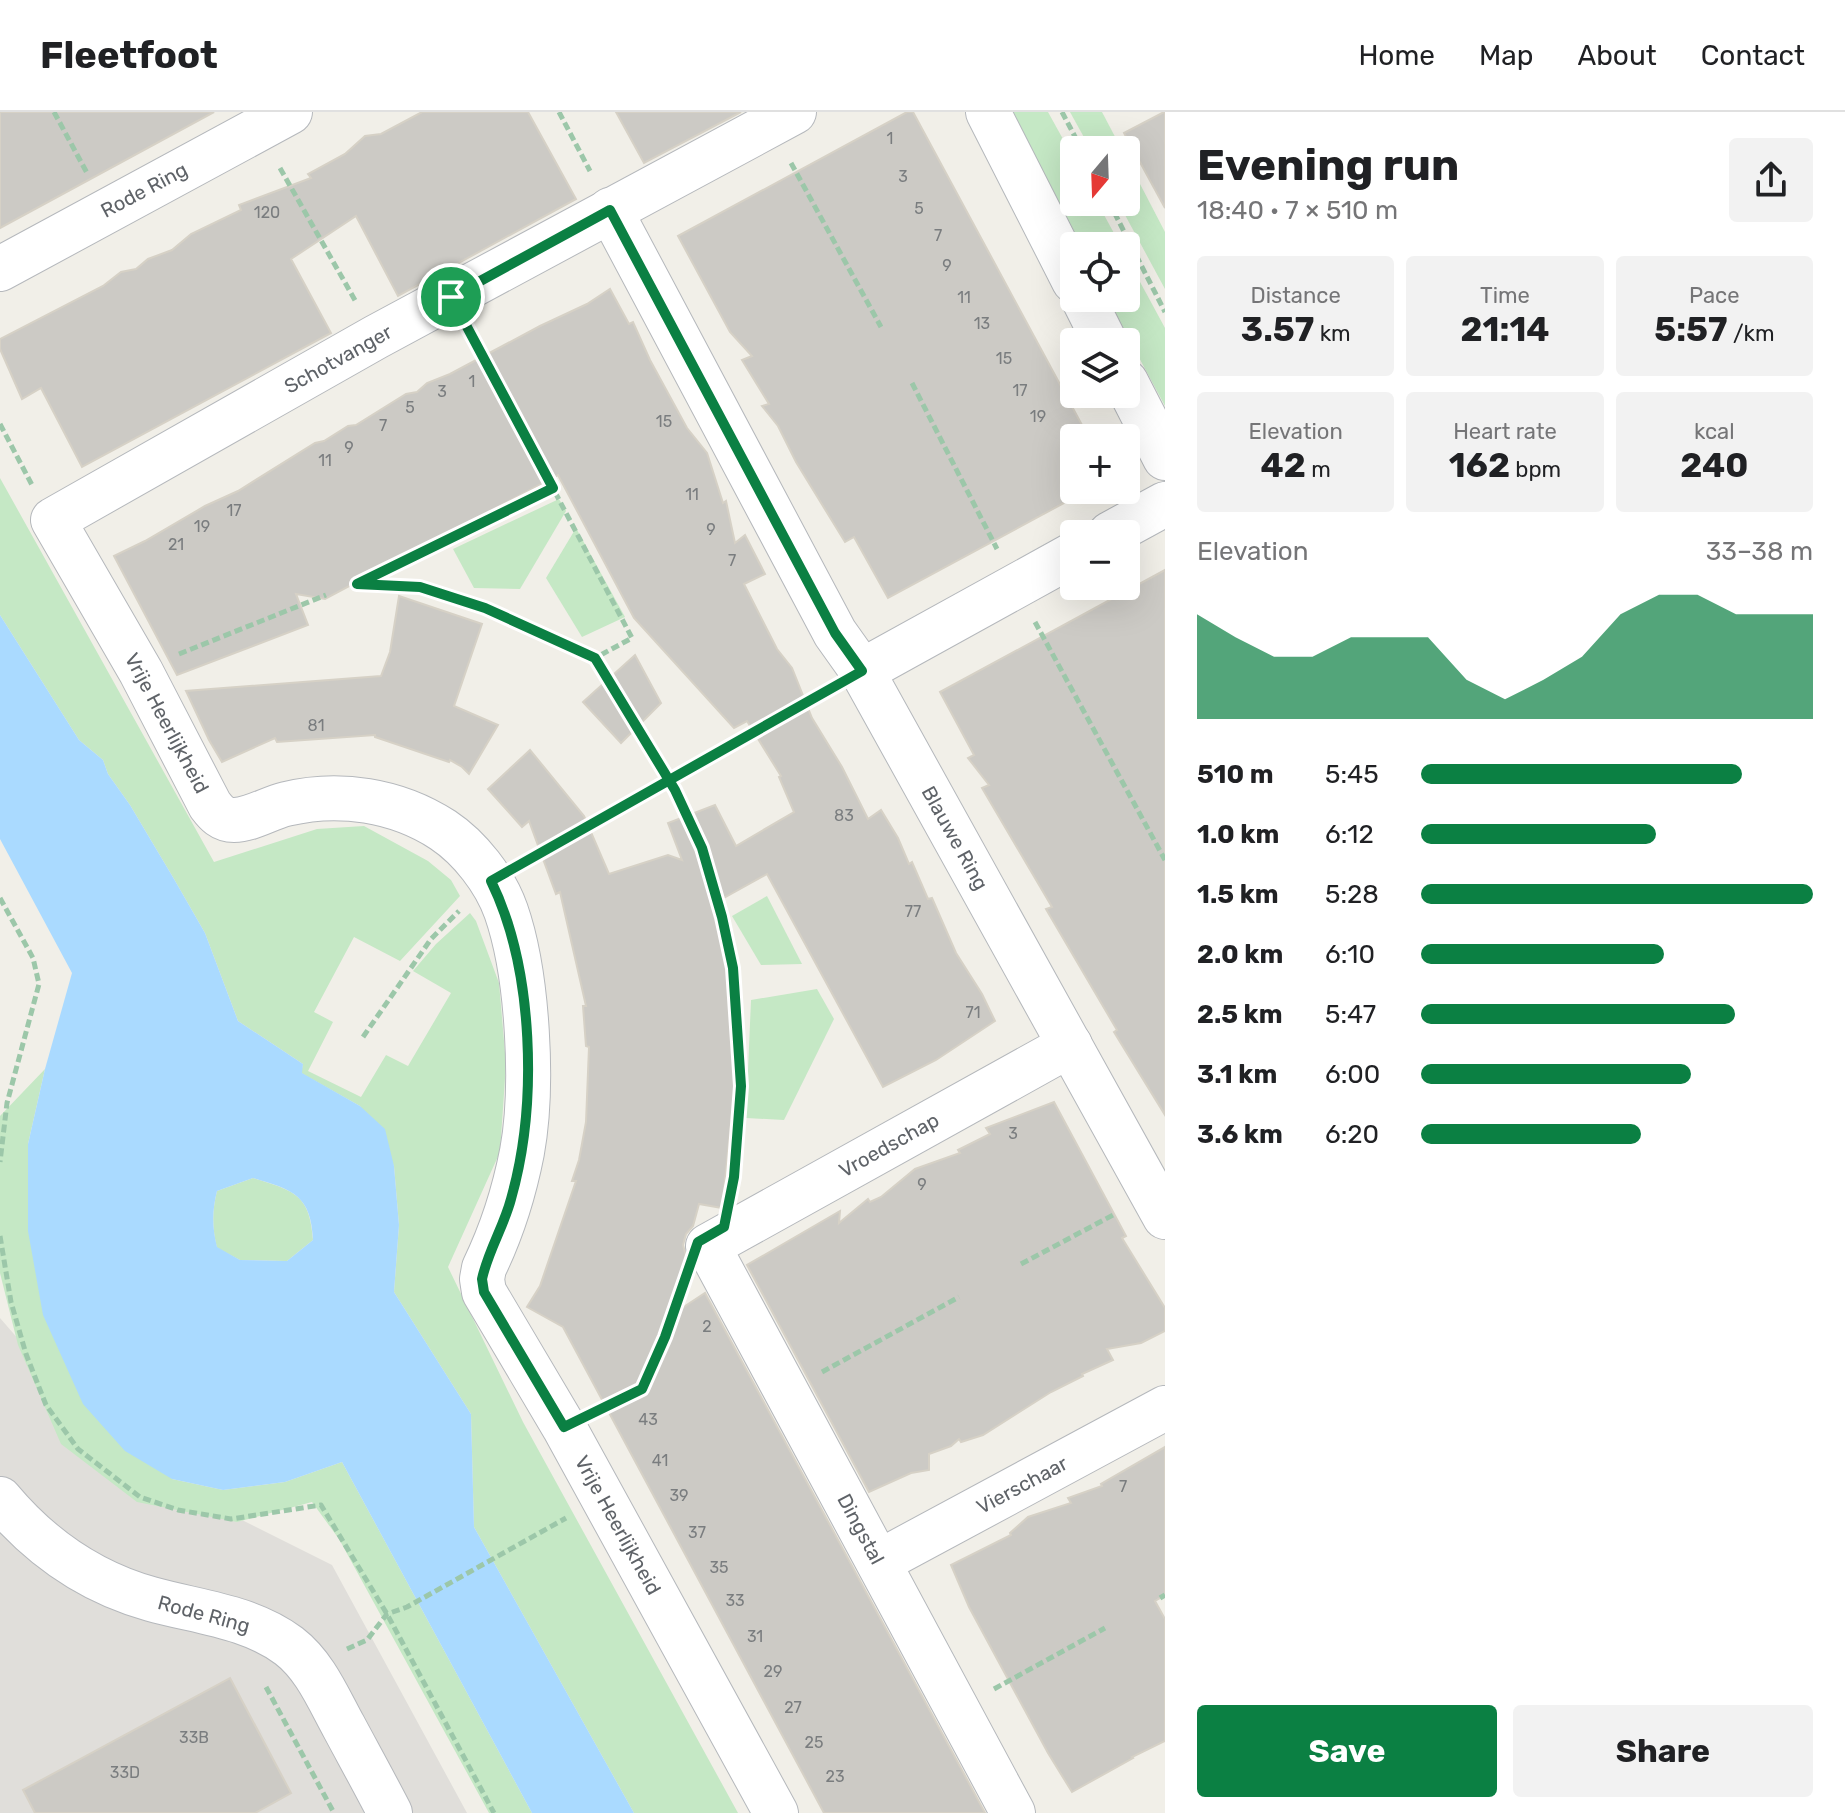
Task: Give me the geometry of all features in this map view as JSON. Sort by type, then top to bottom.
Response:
[{"type":"street","points":[[988,112],[1060,253]]},
{"type":"street","name":"Schotvanger","points":[[45,507],[376,337],[782,119]]},
{"type":"street","name":"Rode Ring","points":[[0,269],[257,122]]},
{"type":"street","name":"Blauwe Ring","points":[[610,210],[835,633],[862,671],[1159,1206]]},
{"type":"street","points":[[1139,408],[1165,458]]},
{"type":"street","points":[[1136,520],[1165,504]]},
{"type":"street","name":"Vrije Heerlijkheid","points":[[45,507],[141,672],[210,805],[219,816],[231,820],[242,819],[317,797],[357,799],[405,811],[444,831],[471,854],[491,881],[505,911],[517,958],[524,1008],[526,1109],[522,1149],[511,1199],[482,1279],[484,1292],[564,1427],[776,1813]]},
{"type":"street","points":[[862,671],[1060,562]]},
{"type":"street","name":"Vroedschap","points":[[708,1246],[1070,1045]]},
{"type":"street","name":"Dingstal","points":[[708,1246],[1013,1813]]},
{"type":"street","name":"Vierschaar","points":[[879,1562],[1165,1408]]},
{"type":"street","name":"Rode Ring","points":[[0,1499],[32,1534],[87,1574],[117,1589],[253,1625],[289,1646],[310,1667],[390,1813]]},
{"type":"path","points":[[54,112],[107,209]]},
{"type":"path","points":[[559,112],[610,210]]},
{"type":"path","points":[[1062,112],[1075,136]]},
{"type":"path","points":[[782,119],[881,327]]},
{"type":"path","points":[[257,122],[376,337]]},
{"type":"path","points":[[1116,216],[1165,312]]},
{"type":"path","points":[[451,297],[632,638],[595,658]]},
{"type":"path","points":[[912,383],[1015,586],[1165,860]]},
{"type":"path","points":[[0,424],[45,507]]},
{"type":"path","points":[[553,488],[357,584],[420,587],[485,608],[595,658],[669,780],[702,848],[722,917],[733,968],[741,1086],[731,1190]]},
{"type":"path","points":[[141,672],[178,654],[326,595]]},
{"type":"path","points":[[363,1037],[431,939],[491,881],[862,671]]},
{"type":"path","points":[[0,898],[33,958],[39,984],[7,1103],[0,1162]]},
{"type":"path","points":[[1021,1264],[1159,1206]]},
{"type":"path","points":[[0,1236],[11,1302],[26,1354],[46,1405],[78,1449],[140,1497],[178,1510],[231,1519],[321,1505],[387,1614],[494,1813]]},
{"type":"path","points":[[564,1427],[642,1389],[684,1284]]},
{"type":"path","points":[[786,1392],[959,1297]]},
{"type":"path","points":[[310,1667],[367,1640],[387,1614],[407,1607],[602,1498]]},
{"type":"path","points":[[229,1618],[334,1813]]},
{"type":"path","points":[[958,1710],[1105,1628]]},
{"type":"shaded area","points":[[0,1318],[124,1461],[332,1565],[467,1813],[0,1813]]},
{"type":"green space","points":[[1006,112],[1048,112],[1061,136],[1060,212]]},
{"type":"green space","points":[[1070,112],[1102,112],[1115,136],[1083,136]]},
{"type":"green space","points":[[1140,184],[1165,232],[1165,289],[1140,243],[1140,232],[1134,232],[1126,216],[1140,216]]},
{"type":"green space","points":[[1062,216],[1105,216],[1113,232],[1070,232]]},
{"type":"green space","points":[[1140,282],[1165,328],[1165,406],[1140,359],[1140,328],[1123,328],[1115,312],[1140,312]]},
{"type":"green space","points":[[0,478],[214,862],[317,829],[364,826],[428,861],[451,880],[460,896],[400,961],[354,937],[314,1012],[333,1022],[308,1071],[361,1097],[386,1055],[408,1066],[451,993],[413,971],[436,944],[470,913],[476,921],[499,983],[506,1064],[500,1152],[448,1267],[523,1422],[738,1813],[634,1813],[474,1527],[471,1414],[394,1292],[399,1225],[394,1166],[360,1106],[301,1073],[303,1064],[238,1021],[205,933],[174,879],[108,774],[103,760],[79,740],[0,615]]},
{"type":"green space","points":[[559,499],[566,511],[520,589],[474,588],[453,549]]},
{"type":"green space","points":[[576,528],[625,617],[582,637],[546,578]]},
{"type":"green space","points":[[767,896],[802,964],[761,965],[732,916]]},
{"type":"green space","points":[[817,989],[834,1019],[784,1120],[746,1118],[751,1000]]},
{"type":"green space","points":[[45,1069],[28,1144],[172,1479],[223,1490],[285,1482],[342,1462],[532,1813],[489,1813],[339,1539],[312,1502],[237,1522],[137,1502],[61,1444],[18,1345],[0,1273],[0,1116]]},
{"type":"green space","points":[[253,1178],[289,1191],[304,1204],[308,1213],[313,1240],[287,1261],[240,1260],[217,1248],[213,1219],[217,1191]]},
{"type":"water","points":[[0,615],[79,740],[103,760],[108,774],[174,879],[205,933],[238,1021],[303,1064],[302,1073],[360,1106],[385,1129],[394,1166],[399,1225],[394,1292],[471,1414],[474,1527],[634,1813],[532,1813],[342,1462],[285,1482],[223,1490],[172,1479],[125,1451],[83,1404],[43,1315],[28,1231],[28,1144],[72,973],[0,839]],"holes":[[[253,1178],[289,1191],[304,1204],[313,1240],[287,1261],[240,1260],[217,1247],[213,1219],[217,1191]]]},
{"type":"building","points":[[0,112],[214,112],[0,228]]},
{"type":"building","points":[[422,112],[528,112],[576,199],[398,296],[356,216],[291,259],[331,333],[82,467],[41,388],[22,399],[0,349],[0,339],[103,286],[121,272],[136,269],[148,259],[172,250],[191,234],[241,210],[239,205],[311,178],[308,174],[345,154],[365,136],[381,134]]},
{"type":"building","points":[[616,112],[741,112],[644,163]]},
{"type":"building","points":[[907,112],[913,112],[1060,384],[1060,408],[1073,408],[1081,424],[1060,424],[1062,504],[888,598],[854,537],[845,542],[796,462],[778,426],[762,406],[769,404],[742,360],[752,356],[730,332],[678,236]]},
{"type":"building","points":[[1165,112],[1165,208],[1140,162],[1140,136],[1126,136],[1124,133]]},
{"type":"building","points":[[610,289],[629,324],[633,322],[687,428],[707,453],[723,503],[726,501],[735,543],[745,535],[765,574],[744,584],[777,649],[792,668],[812,718],[842,767],[868,819],[881,810],[898,838],[928,899],[932,898],[956,953],[995,1021],[936,1060],[883,1087],[767,874],[713,904],[731,990],[735,1086],[722,1208],[699,1204],[693,1226],[686,1234],[683,1245],[686,1256],[670,1316],[705,1293],[985,1813],[824,1813],[563,1327],[527,1307],[540,1286],[576,1181],[572,1181],[586,1122],[589,1047],[586,1046],[583,1006],[586,1006],[560,892],[556,894],[529,821],[522,827],[488,789],[530,750],[584,816],[609,874],[668,855],[682,860],[668,823],[715,805],[736,846],[794,812],[781,776],[747,721],[734,728],[634,618],[558,475],[325,599],[296,594],[308,625],[177,675],[114,556],[238,491],[315,443],[356,425],[406,394],[417,392],[427,383],[587,304]]},
{"type":"building","points":[[1165,570],[1165,1115],[1114,1032],[1117,1030],[1046,909],[1052,907],[982,788],[989,785],[968,758],[974,755],[940,692],[1110,600],[1140,600],[1140,584]]},
{"type":"building","points":[[399,596],[482,624],[454,706],[498,725],[469,774],[450,760],[375,735],[277,742],[275,738],[222,762],[186,691],[381,676],[390,652]]},
{"type":"building","points":[[635,655],[661,703],[621,743],[583,702]]},
{"type":"building","points":[[1054,1102],[1126,1236],[1122,1238],[1165,1308],[1165,1331],[1141,1343],[1107,1349],[1113,1360],[1082,1374],[983,1435],[961,1442],[959,1439],[951,1446],[929,1454],[929,1470],[911,1473],[869,1492],[747,1265],[840,1211],[839,1223],[868,1199],[870,1202],[881,1197],[915,1169],[960,1153],[958,1150],[990,1134],[986,1128]]},
{"type":"building","points":[[1165,1447],[1165,1595],[1155,1601],[1165,1619],[1165,1741],[1072,1792],[969,1607],[951,1565],[1011,1535],[1028,1517],[1071,1503],[1068,1498],[1102,1486]]},
{"type":"building","points":[[230,1678],[291,1793],[255,1813],[35,1813],[23,1790]]},
{"type":"route","points":[[451,297],[553,488],[357,584],[420,587],[485,608],[595,658],[612,688],[645,740],[669,780],[675,790],[702,848],[733,968],[741,1086],[734,1177],[724,1227],[698,1242],[665,1337],[642,1389],[564,1427],[484,1292],[482,1279],[511,1199],[522,1149],[526,1109],[524,1008],[517,958],[505,911],[491,881],[669,780],[765,725],[862,671],[835,633],[610,210],[451,297]]}]
